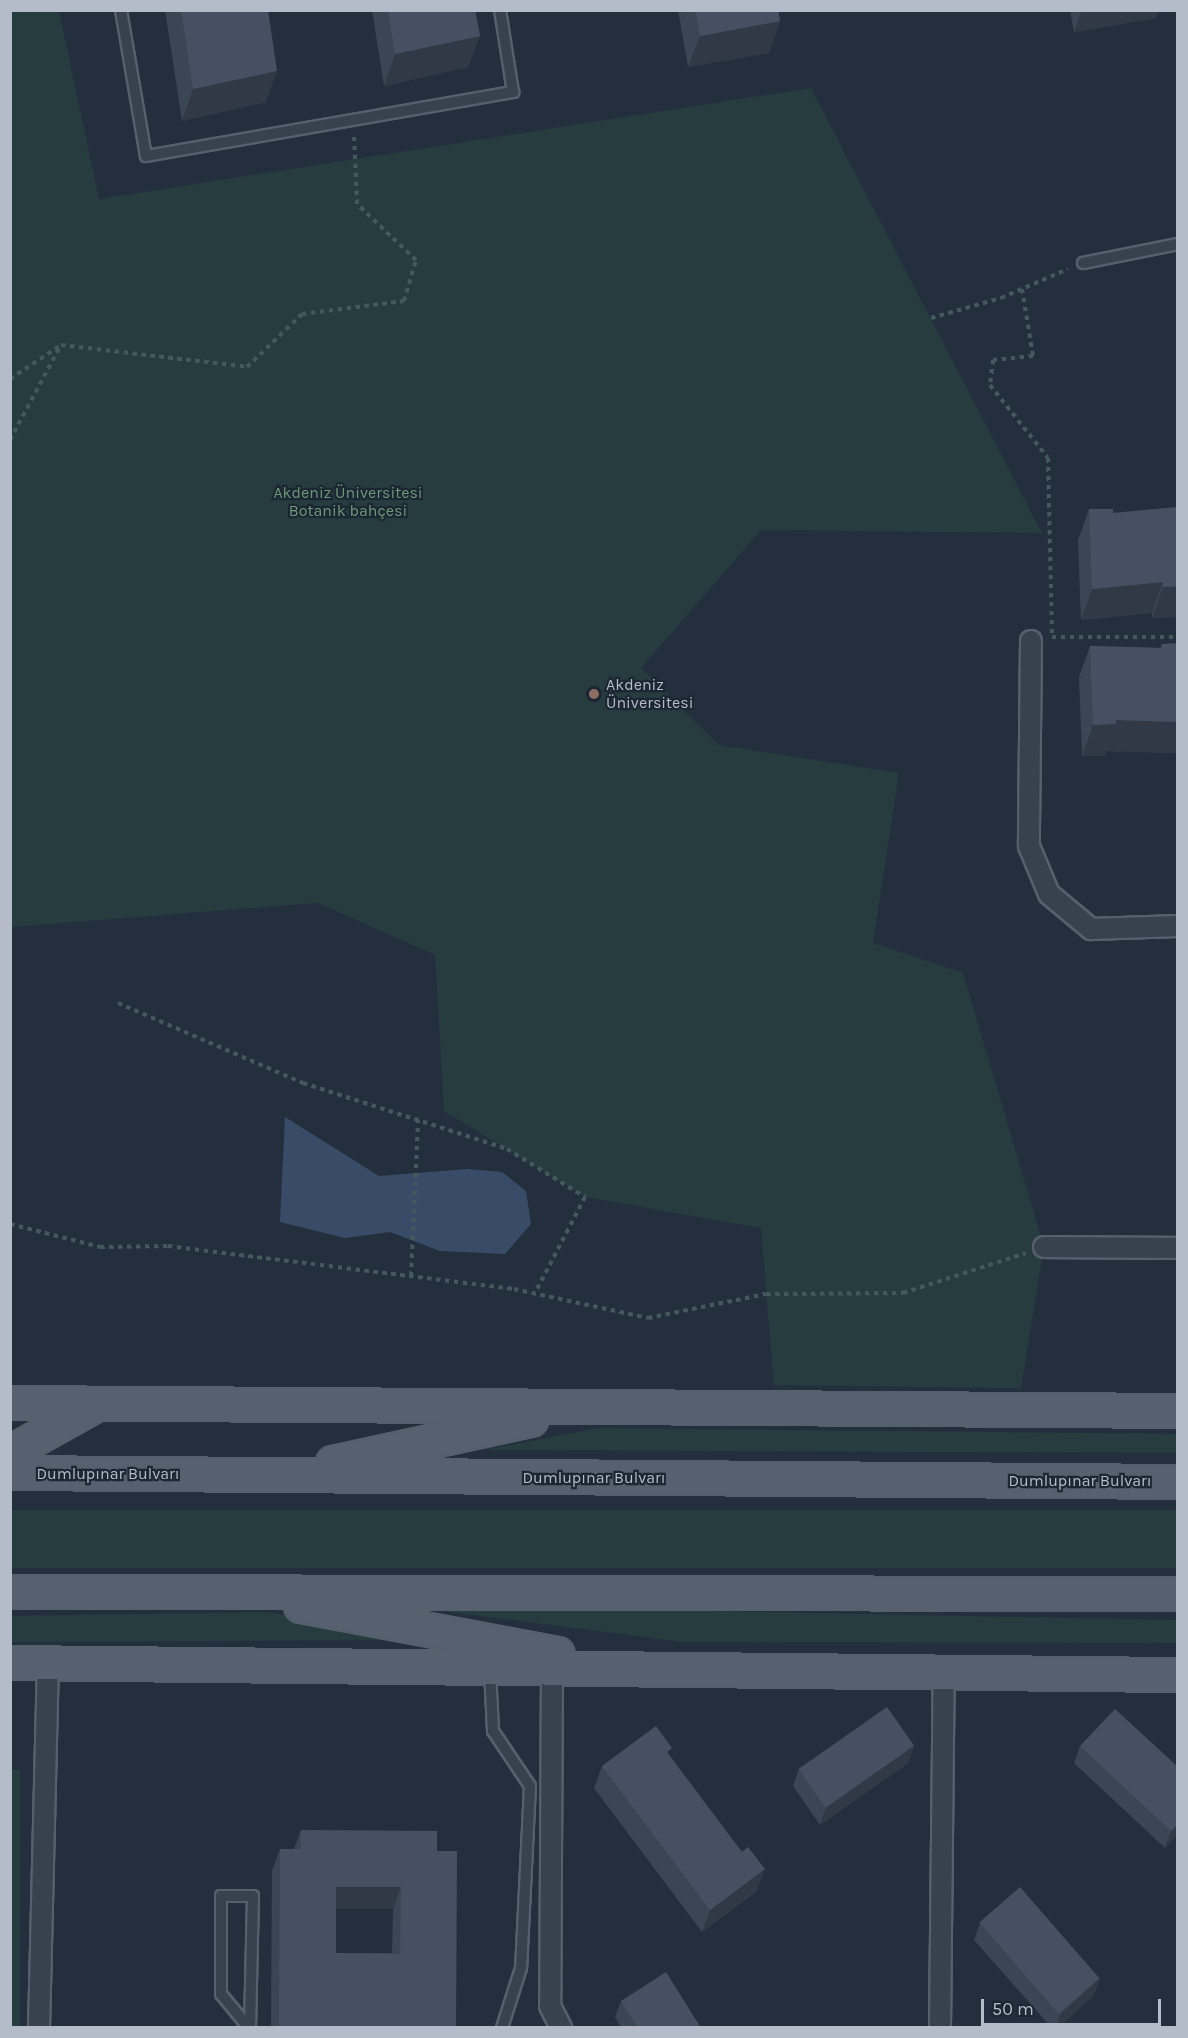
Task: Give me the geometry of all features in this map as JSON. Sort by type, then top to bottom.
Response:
[{"type":"main road","points":[[10,1403],[1178,1411]]},
{"type":"main road","points":[[10,1453],[97,1404]]},
{"type":"main road","points":[[276,1475],[588,1408]]},
{"type":"main road","name":"Dumlupınar Bulvarı","points":[[10,1473],[1178,1482]]},
{"type":"main road","points":[[223,1591],[642,1669]]},
{"type":"main road","points":[[10,1592],[1178,1593]]},
{"type":"main road","points":[[10,1662],[1178,1675]]},
{"type":"street","points":[[1031,641],[1029,846],[1049,894],[1091,929],[1178,926]]},
{"type":"street","points":[[1044,1247],[1178,1248]]},
{"type":"street","points":[[39,2028],[48,1663]]},
{"type":"street","points":[[552,1668],[550,2006],[561,2028]]},
{"type":"street","points":[[940,2028],[944,1673]]},
{"type":"lane","points":[[121,10],[146,156],[513,92],[500,10]]},
{"type":"lane","points":[[1083,263],[1178,244]]},
{"type":"lane","points":[[490,1668],[493,1731],[530,1786],[521,1968],[502,2023],[512,2028]]},
{"type":"lane","points":[[221,1896],[253,1896],[250,2028],[221,1994],[221,1896]]},
{"type":"path","points":[[10,378],[61,345],[248,367],[302,314],[404,301],[416,260],[357,204],[354,120]]},
{"type":"path","points":[[931,318],[1022,289],[1083,263]]},
{"type":"path","points":[[1022,289],[1033,356],[993,360],[990,385],[1048,458],[1052,637]]},
{"type":"path","points":[[10,440],[61,345]]},
{"type":"path","points":[[1031,641],[1052,637],[1178,637]]},
{"type":"path","points":[[118,1003],[303,1083],[507,1149],[585,1197],[535,1293]]},
{"type":"path","points":[[411,1276],[418,1120]]},
{"type":"path","points":[[10,1224],[100,1247],[168,1246],[411,1276],[535,1293],[648,1318],[766,1294],[903,1293],[1044,1247]]},
{"type":"green space","name":"Akdeniz Üniversitesi Botanik bahçesi","points":[[11,11],[59,11],[99,199],[811,88],[1042,533],[761,530],[641,668],[719,745],[899,773],[873,943],[963,973],[1044,1247],[1021,1388],[774,1385],[761,1228],[585,1197],[444,1111],[435,955],[318,903],[11,927]]},
{"type":"green space","points":[[599,1428],[1177,1434],[1178,1453],[484,1450]]},
{"type":"green space","points":[[11,1510],[1177,1510],[1177,1568],[11,1568]]},
{"type":"green space","points":[[395,1605],[1177,1620],[1178,1643],[682,1642]]},
{"type":"green space","points":[[267,1612],[435,1640],[11,1642],[10,1616]]},
{"type":"green space","points":[[11,1770],[20,1770],[20,2027],[11,2027]]},
{"type":"water","points":[[285,1117],[379,1176],[468,1169],[502,1172],[526,1191],[531,1224],[505,1254],[440,1251],[390,1232],[345,1238],[280,1222]]},
{"type":"building","points":[[181,10],[268,10],[277,71],[193,89]]},
{"type":"building","points":[[388,10],[475,10],[480,36],[395,54]]},
{"type":"building","points":[[695,10],[778,10],[780,21],[700,36]]},
{"type":"building","points":[[1178,507],[1178,586],[1163,587],[1163,582],[1092,589],[1089,509],[1113,509],[1113,513]]},
{"type":"building","points":[[1178,643],[1178,722],[1116,720],[1116,724],[1093,725],[1090,646],[1162,648],[1162,644]]},
{"type":"building","points":[[887,1707],[914,1746],[825,1807],[799,1769]]},
{"type":"building","points":[[1115,1709],[1178,1767],[1178,1824],[1171,1831],[1080,1746]]},
{"type":"building","points":[[656,1726],[672,1748],[667,1752],[742,1852],[748,1847],[765,1869],[710,1910],[602,1766]]},
{"type":"building","points":[[301,1830],[437,1831],[437,1851],[457,1851],[456,2028],[279,2028],[280,1849],[301,1849]],"holes":[[[336,1887],[401,1887],[400,1954],[336,1953]]]},
{"type":"building","points":[[1020,1887],[1099,1978],[1059,2014],[979,1922]]},
{"type":"building","points":[[666,1972],[701,2028],[638,2028],[621,2001]]},
{"type":"place","name":"Akdeniz Üniversitesi","points":[[594,694]]}]
